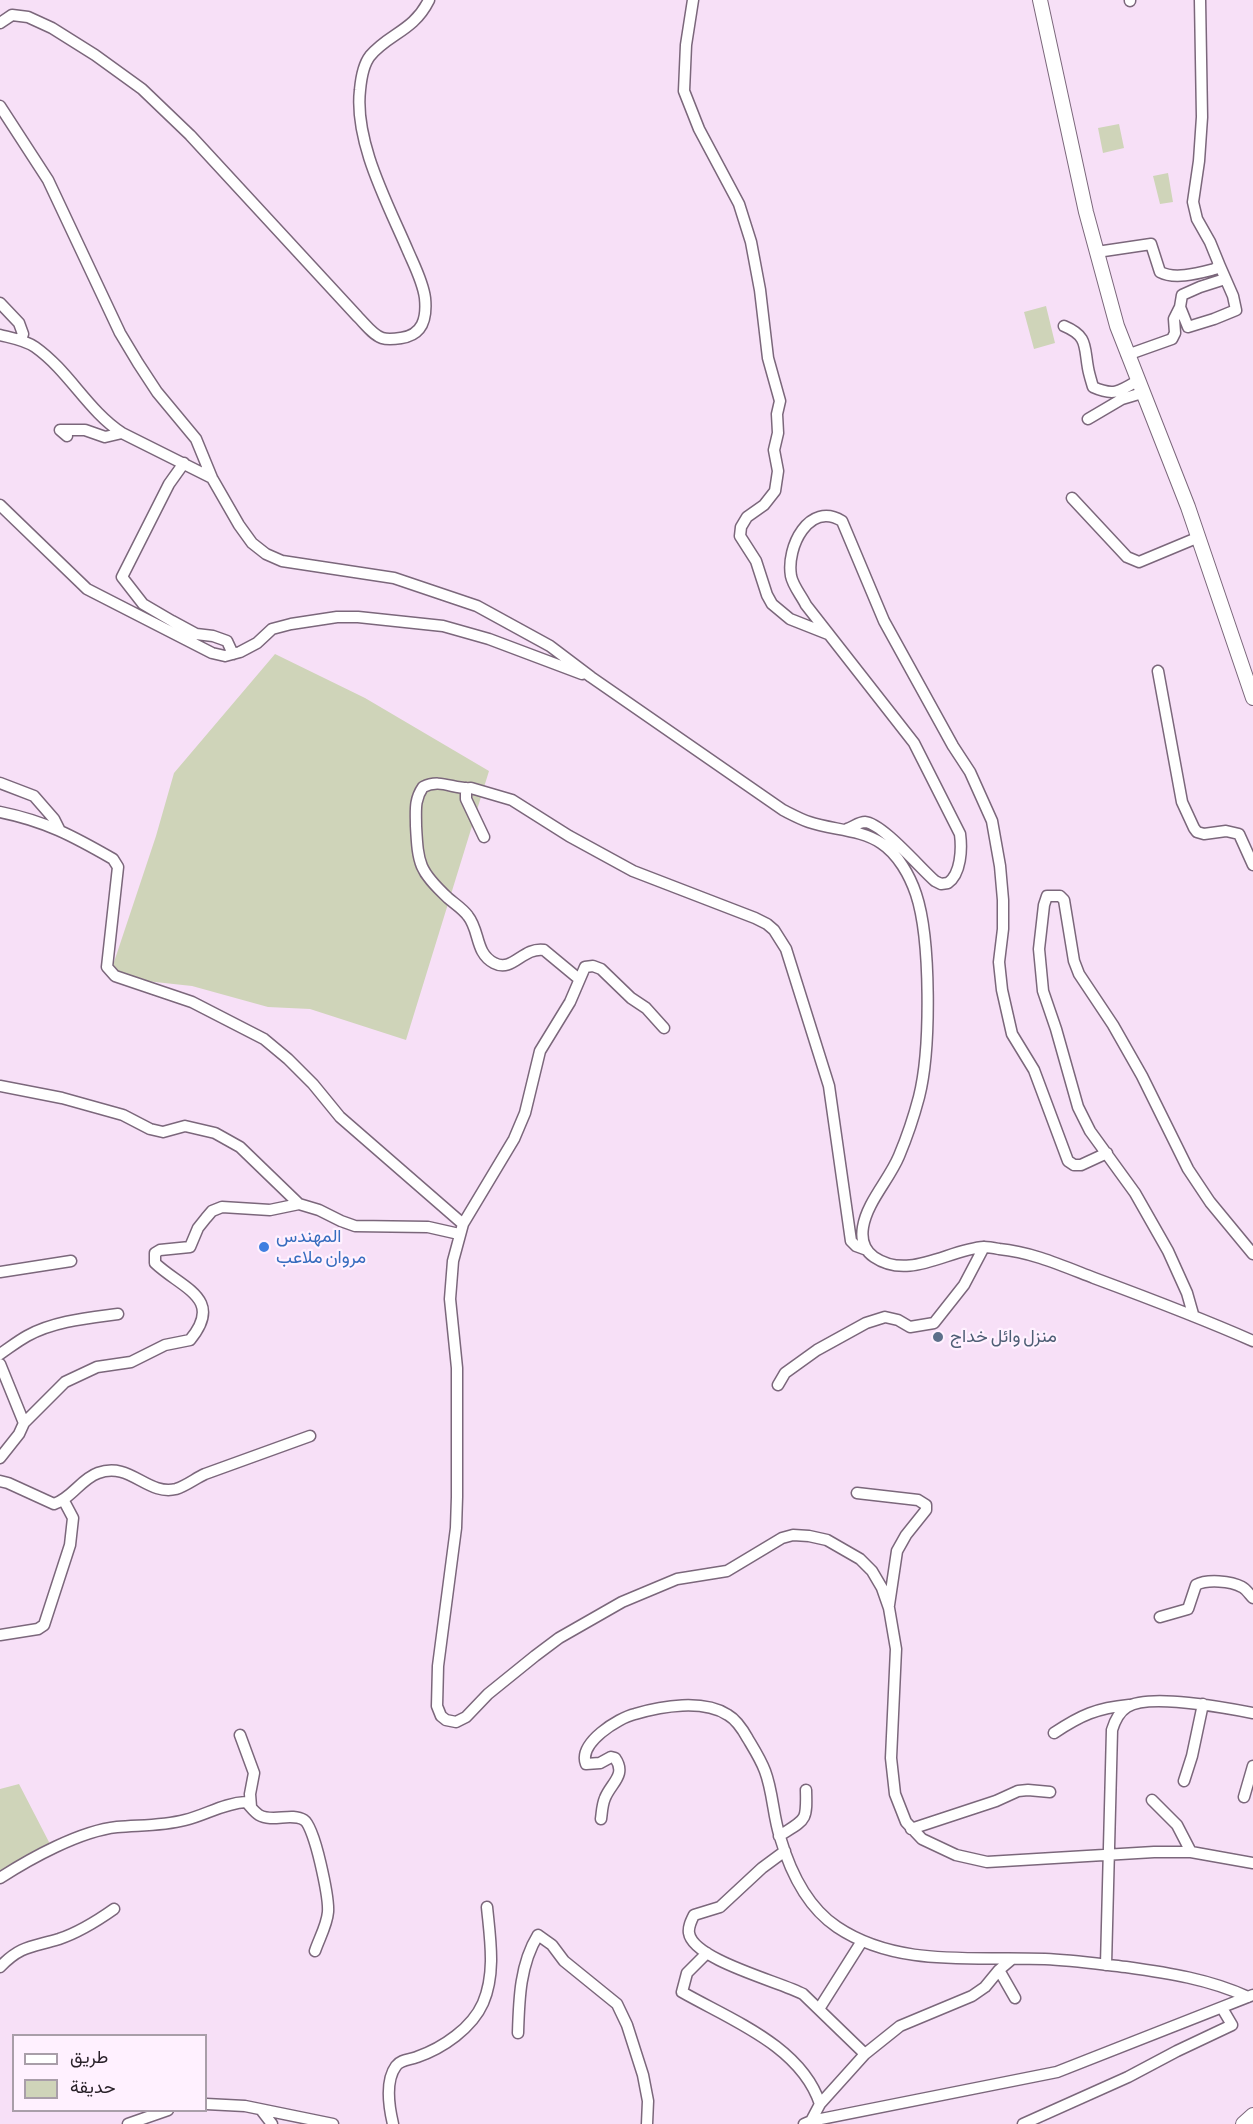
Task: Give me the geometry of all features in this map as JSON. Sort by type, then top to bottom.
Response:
[{"type":"main road","points":[[1040,0],[1071,151],[1116,326],[1198,537],[1253,698]]},
{"type":"main road","points":[[1243,2124],[1253,2115]]},
{"type":"street","points":[[0,23],[12,15],[28,17],[52,28],[142,89],[190,135],[358,317],[382,338],[396,339],[407,338],[417,333],[424,323],[425,297],[362,132],[360,93],[364,68],[370,56],[418,18],[429,0]]},
{"type":"street","points":[[693,0],[686,45],[684,91],[699,129],[739,204],[752,242],[768,358],[780,401],[777,414],[778,433],[774,450],[778,471],[775,491],[764,505],[747,517],[741,527],[740,536],[756,561],[772,604],[790,619],[830,635]]},
{"type":"street","points":[[1180,307],[1188,327],[1214,320],[1236,310],[1233,296],[1214,249],[1197,219],[1193,202],[1202,117],[1200,0]]},
{"type":"street","points":[[0,106],[48,180],[120,333],[157,392],[196,439],[212,478],[252,543],[266,554],[282,561],[394,578],[477,606],[550,646],[591,678],[783,810],[808,822],[847,829],[881,843],[908,874],[916,895],[922,926],[926,969],[926,1056],[919,1096],[899,1155],[863,1225],[862,1240],[867,1250]]},
{"type":"street","points":[[1097,252],[1150,244],[1160,272],[1170,276],[1215,269],[1219,264]]},
{"type":"street","points":[[1127,355],[1172,339],[1176,333],[1174,319],[1180,307],[1182,295],[1225,279]]},
{"type":"street","points":[[0,303],[19,323],[23,334],[20,340]]},
{"type":"street","points":[[1064,326],[1076,331],[1086,346],[1093,387],[1107,393],[1140,387]]},
{"type":"street","points":[[0,335],[34,346],[52,362],[109,424],[122,433],[212,478]]},
{"type":"street","points":[[1088,419],[1140,387]]},
{"type":"street","points":[[67,436],[60,430],[85,430],[105,437],[122,433]]},
{"type":"street","points":[[184,463],[169,484],[122,577],[143,604],[196,634],[227,641],[233,654]]},
{"type":"street","points":[[1072,498],[1127,557],[1139,562],[1198,537]]},
{"type":"street","points":[[0,505],[87,589],[212,653],[225,656],[233,654],[257,643],[272,629],[337,617],[358,617],[452,628],[489,639],[591,678]]},
{"type":"street","points":[[847,829],[860,823],[871,823],[893,840],[935,881],[940,884],[948,883],[955,875],[961,848],[960,834],[914,743],[793,585],[790,560],[793,544],[814,518],[828,515],[842,521],[884,621],[969,772],[992,821],[1003,900],[1003,929],[999,962],[1008,1023],[1012,1034],[1034,1070],[1062,1149],[1068,1161],[1074,1165],[1081,1165],[1107,1153]]},
{"type":"street","points":[[1158,671],[1182,802],[1194,828],[1197,832],[1204,834],[1226,831],[1239,834],[1253,865]]},
{"type":"street","points":[[579,979],[544,950],[526,952],[507,965],[499,965],[484,957],[470,918],[423,872],[417,851],[415,807],[418,794],[423,787],[440,782],[512,800],[569,836],[633,871],[754,918],[774,930],[781,938],[791,964],[829,1086],[851,1241],[856,1246],[890,1264],[908,1265],[934,1261],[984,1247],[1010,1250],[1041,1258],[1193,1314],[1253,1341]]},
{"type":"street","points":[[0,783],[34,796],[54,819],[59,830]]},
{"type":"street","points":[[466,788],[466,799],[484,837]]},
{"type":"street","points":[[0,812],[31,818],[59,830],[112,859],[118,867],[107,967],[115,976],[192,1002],[264,1039],[307,1078],[340,1117],[461,1229]]},
{"type":"street","points":[[1193,1314],[1187,1293],[1168,1251],[1135,1193],[1090,1131],[1078,1107],[1043,991],[1039,949],[1044,900],[1047,896],[1060,896],[1064,900],[1074,961],[1079,974],[1113,1025],[1156,1103],[1188,1168],[1210,1202],[1253,1254]]},
{"type":"street","points":[[664,1028],[646,1008],[631,998],[601,969],[593,966],[585,967],[567,1008],[540,1051],[525,1113],[514,1139],[461,1229],[453,1261],[450,1299],[457,1368],[456,1528],[438,1666],[437,1706],[441,1716],[446,1720],[456,1722],[466,1717],[488,1694],[559,1638],[622,1602],[677,1580],[727,1571],[782,1538],[793,1535],[827,1540],[860,1559],[872,1571],[882,1588],[889,1608],[897,1664],[891,1750],[892,1777],[900,1809],[911,1829],[922,1839],[957,1855],[987,1862],[1154,1852],[1191,1852],[1253,1863]]},
{"type":"street","points":[[0,1086],[62,1098],[123,1115],[150,1129],[163,1132],[185,1126],[215,1133],[240,1147],[299,1204],[355,1226],[461,1229]]},
{"type":"street","points":[[0,1458],[19,1434],[24,1423],[65,1382],[97,1366],[130,1362],[165,1345],[190,1340],[195,1334],[203,1316],[202,1303],[190,1290],[155,1263],[155,1253],[160,1250],[190,1247],[198,1228],[206,1218],[212,1211],[222,1207],[270,1210],[299,1204]]},
{"type":"street","points":[[778,1385],[785,1373],[817,1350],[866,1323],[885,1317],[898,1320],[910,1327],[934,1323],[964,1284],[984,1247]]},
{"type":"street","points":[[0,1272],[70,1261]]},
{"type":"street","points":[[0,1354],[28,1335],[47,1328],[77,1320],[118,1314]]},
{"type":"street","points":[[0,1364],[24,1423]]},
{"type":"street","points":[[0,1481],[54,1504],[64,1501],[88,1478],[100,1472],[113,1470],[130,1473],[156,1489],[178,1488],[202,1476],[309,1436]]},
{"type":"street","points":[[857,1493],[918,1500],[926,1505],[926,1510],[906,1535],[897,1551],[889,1608]]},
{"type":"street","points":[[0,1635],[38,1629],[44,1625],[70,1545],[73,1518],[64,1501]]},
{"type":"street","points":[[1160,1617],[1188,1609],[1196,1585],[1201,1582],[1224,1582],[1242,1587],[1253,1598]]},
{"type":"street","points":[[1054,1733],[1086,1714],[1106,1707],[1145,1702],[1203,1704],[1253,1713]]},
{"type":"street","points":[[1184,1781],[1203,1704]]},
{"type":"street","points":[[1106,1965],[1112,1730],[1115,1719],[1130,1705]]},
{"type":"street","points":[[601,1819],[604,1799],[620,1776],[620,1769],[615,1758],[611,1757],[600,1763],[586,1764],[584,1759],[587,1749],[601,1732],[626,1716],[643,1712],[685,1706],[714,1708],[729,1715],[743,1730],[766,1772],[779,1836],[793,1871],[806,1895],[836,1926],[862,1941],[881,1949],[918,1956],[1046,1959],[1181,1975],[1251,1996]]},
{"type":"street","points":[[240,1735],[254,1773],[250,1794],[251,1807]]},
{"type":"street","points":[[1244,1797],[1253,1766]]},
{"type":"street","points":[[779,1836],[804,1821],[807,1812],[806,1790]]},
{"type":"street","points":[[911,1829],[980,1807],[1018,1791],[1050,1792]]},
{"type":"street","points":[[1152,1800],[1177,1825],[1191,1852]]},
{"type":"street","points":[[0,1878],[65,1842],[115,1827],[150,1826],[184,1821],[225,1804],[246,1802],[256,1814],[263,1817],[280,1819],[297,1817],[306,1821],[311,1829],[316,1841],[328,1912],[315,1951]]},
{"type":"street","points":[[785,1851],[762,1868],[720,1906],[694,1915],[688,1932],[691,1939],[708,1953],[748,1973],[803,1994],[866,2054]]},
{"type":"street","points":[[393,2124],[389,2097],[395,2067],[401,2061],[418,2057],[441,2046],[470,2022],[483,2002],[491,1965],[487,1907]]},
{"type":"street","points":[[0,1967],[20,1950],[59,1939],[91,1926],[114,1910]]},
{"type":"street","points":[[518,2033],[520,1993],[528,1950],[538,1935],[552,1946],[564,1961],[617,2004],[627,2025],[643,2075],[648,2101],[648,2124]]},
{"type":"street","points":[[819,2009],[862,1941]]},
{"type":"street","points":[[708,1953],[687,1974],[682,1992],[787,2055],[807,2076],[816,2091],[820,2104]]},
{"type":"street","points":[[808,2122],[820,2104],[866,2054],[900,2026],[980,1991],[1012,1959]]},
{"type":"street","points":[[999,1970],[1015,1998]]},
{"type":"street","points":[[808,2122],[1057,2072],[1251,1996]]},
{"type":"street","points":[[1023,2124],[1128,2077],[1232,2025],[1222,2008]]},
{"type":"street","points":[[207,2104],[244,2106],[333,2124]]},
{"type":"street","points":[[262,2111],[272,2124]]},
{"type":"street","points":[[128,2124],[162,2112]]},
{"type":"green space","points":[[1119,124],[1124,148],[1103,153],[1098,128]]},
{"type":"green space","points":[[1168,173],[1173,202],[1160,204],[1153,176]]},
{"type":"green space","points":[[1046,306],[1055,343],[1034,349],[1024,312]]},
{"type":"green space","points":[[275,654],[365,698],[489,771],[406,1040],[310,1009],[268,1007],[192,986],[109,977],[156,836],[174,773]]},
{"type":"green space","points":[[19,1784],[50,1844],[0,1874],[0,1789]]},
{"type":"place","name":"المهندس مروان ملاعب","points":[[264,1247]]},
{"type":"place","name":"منزل وائل خداج","points":[[938,1337]]}]
